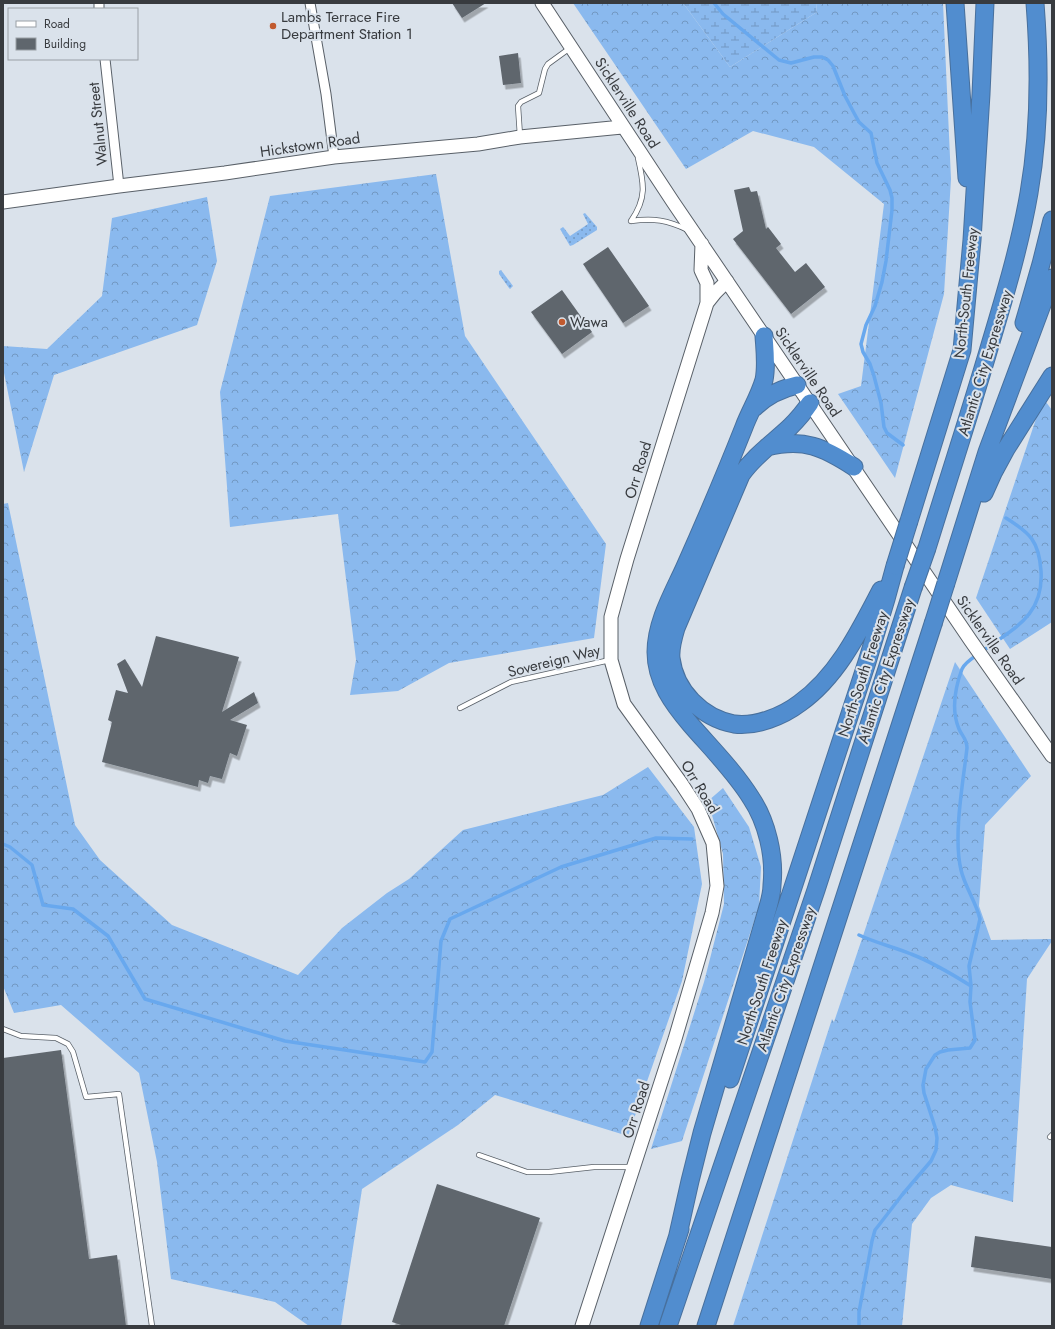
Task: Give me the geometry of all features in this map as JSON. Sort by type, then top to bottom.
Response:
[{"type":"highway","points":[[955,3],[972,240]]},
{"type":"highway","name":"North-South Freeway","points":[[649,1326],[868,662],[895,566],[962,350],[972,240],[985,3]]},
{"type":"highway","name":"Atlantic City Expressway","points":[[668,1326],[816,890],[970,414],[1019,245],[1029,193],[1039,99],[1038,35],[1035,3]]},
{"type":"highway","name":"Atlantic City Expressway","points":[[987,452],[1041,264],[1052,220]]},
{"type":"highway","points":[[706,1326],[933,624],[987,452],[1052,278]]},
{"type":"highway","points":[[677,1239],[702,1133],[768,907],[773,885],[771,850],[764,824],[752,798],[681,713],[668,694],[660,675],[656,648],[661,622],[726,473],[764,379],[766,361],[764,336]]},
{"type":"highway","points":[[946,583],[993,473],[1020,425],[1052,376]]},
{"type":"highway","points":[[753,409],[763,399],[771,394],[782,388],[797,385]]},
{"type":"highway","points":[[810,403],[789,428],[748,465],[741,476],[676,628],[671,645],[671,658],[681,689],[694,704],[713,716],[735,724],[758,723],[780,716],[800,703],[818,687],[835,668],[851,644],[895,566]]},
{"type":"highway","points":[[767,447],[792,443],[813,446],[832,453],[854,467]]},
{"type":"street","points":[[310,3],[326,94],[334,157]]},
{"type":"street","name":"Sicklerville Road","points":[[542,3],[622,127],[1052,756]]},
{"type":"street","name":"Walnut Street","points":[[105,60],[119,186]]},
{"type":"street","name":"Hickstown Road","points":[[3,202],[334,157],[478,144],[520,137],[622,127]]},
{"type":"street","points":[[698,239],[701,270],[707,283],[707,303]]},
{"type":"street","name":"Orr Road","points":[[582,1326],[675,1039],[712,913],[717,886],[713,843],[698,809],[624,704],[611,660],[611,617],[627,559],[707,303],[727,281]]},
{"type":"lane","points":[[520,137],[518,106],[521,102],[539,93],[545,69],[548,64],[571,47]]},
{"type":"lane","points":[[635,144],[643,180],[643,196],[638,211],[632,221],[649,219],[675,224],[698,239]]},
{"type":"lane","name":"Sovereign Way","points":[[460,708],[511,682],[611,660]]},
{"type":"lane","points":[[3,1030],[21,1036],[56,1038],[68,1044],[73,1052],[86,1097],[119,1094],[152,1326]]},
{"type":"lane","points":[[479,1155],[527,1172],[548,1172],[594,1167],[634,1167]]},
{"type":"green space","points":[[573,3],[683,3],[730,67],[817,12],[816,3],[943,3],[951,179],[944,294],[895,478],[838,394],[861,386],[884,204],[814,147],[753,131],[686,169]]},
{"type":"green space","points":[[683,3],[816,3],[817,12],[730,67]]},
{"type":"green space","points":[[436,174],[465,336],[606,544],[594,638],[449,663],[398,691],[350,695],[356,660],[338,514],[230,527],[220,392],[270,196]]},
{"type":"green space","points":[[207,197],[217,261],[197,325],[54,375],[24,472],[3,368],[3,346],[47,349],[102,296],[112,218]]},
{"type":"green space","points":[[585,213],[597,227],[597,230],[570,246],[560,229],[563,227],[570,236],[588,224],[583,214]]},
{"type":"green space","points":[[501,270],[513,286],[510,289],[499,274],[499,271]]},
{"type":"green space","points":[[1043,398],[1052,410],[1052,622],[1010,649],[976,598]]},
{"type":"green space","points":[[8,503],[75,825],[100,860],[172,925],[298,975],[342,928],[387,893],[409,879],[463,830],[603,795],[648,767],[694,827],[702,884],[682,981],[628,1136],[495,1095],[458,1125],[362,1189],[341,1326],[309,1326],[275,1302],[171,1279],[157,1162],[139,1073],[61,1005],[14,1013],[3,986],[3,504]]},
{"type":"green space","points":[[955,662],[1031,776],[985,825],[979,906],[991,940],[1052,939],[1027,979],[1013,1202],[951,1185],[931,1198],[912,1224],[902,1326],[733,1326],[832,1019],[834,1022]]},
{"type":"green space","points":[[723,788],[749,827],[761,867],[759,906],[682,1141],[651,1149],[704,982],[724,904],[723,854],[708,801]]},
{"type":"building","points":[[452,3],[486,3],[462,18]]},
{"type":"building","points":[[518,53],[521,83],[503,85],[499,56]]},
{"type":"building","points":[[749,187],[751,192],[757,191],[766,229],[768,227],[781,244],[776,248],[795,272],[806,263],[825,287],[791,314],[733,239],[743,231],[734,190]]},
{"type":"building","name":"Wawa","points":[[608,247],[649,306],[623,323],[583,264]]},
{"type":"building","name":"Wawa","points":[[562,290],[592,332],[562,354],[531,312]]},
{"type":"building","points":[[156,636],[239,657],[222,712],[254,692],[258,703],[230,720],[247,725],[237,756],[230,753],[222,779],[210,776],[208,783],[199,780],[198,787],[102,762],[112,722],[108,720],[116,690],[128,693],[117,664],[125,659],[142,687]]},
{"type":"building","points":[[61,1050],[89,1259],[117,1255],[126,1326],[3,1326],[3,1058]]},
{"type":"building","points":[[437,1184],[540,1218],[504,1326],[404,1326],[392,1322]]},
{"type":"building","points":[[975,1236],[1052,1247],[1052,1279],[971,1267]]},
{"type":"waterway","points":[[714,3],[723,14],[779,60],[791,63],[814,57],[822,57],[828,60],[833,66],[845,96],[859,122],[871,133],[877,163],[890,190],[892,210],[882,282],[875,306],[866,325],[861,344],[874,376],[881,403],[884,427],[887,433],[903,445]]},
{"type":"waterway","points":[[859,1326],[859,1312],[875,1230],[931,1161],[936,1150],[937,1138],[935,1127],[924,1093],[923,1085],[926,1069],[935,1055],[940,1052],[970,1048],[975,1040],[970,1002],[971,986],[969,966],[980,919],[963,876],[959,856],[958,826],[967,745],[957,722],[955,714],[955,699],[960,676],[965,664],[1014,629],[1024,620],[1037,600],[1041,587],[1040,561],[1032,539],[1021,528],[1006,518]]},
{"type":"waterway","points":[[3,844],[10,847],[32,865],[43,905],[73,909],[108,936],[145,999],[285,1041],[425,1062],[432,1052],[441,941],[450,919],[561,867],[656,838],[692,839]]},
{"type":"waterway","points":[[859,935],[927,961],[971,986]]},
{"type":"place","name":"Lambs Terrace Fire Department Station 1","points":[[273,26]]},
{"type":"place","name":"Wawa","points":[[562,322]]}]
